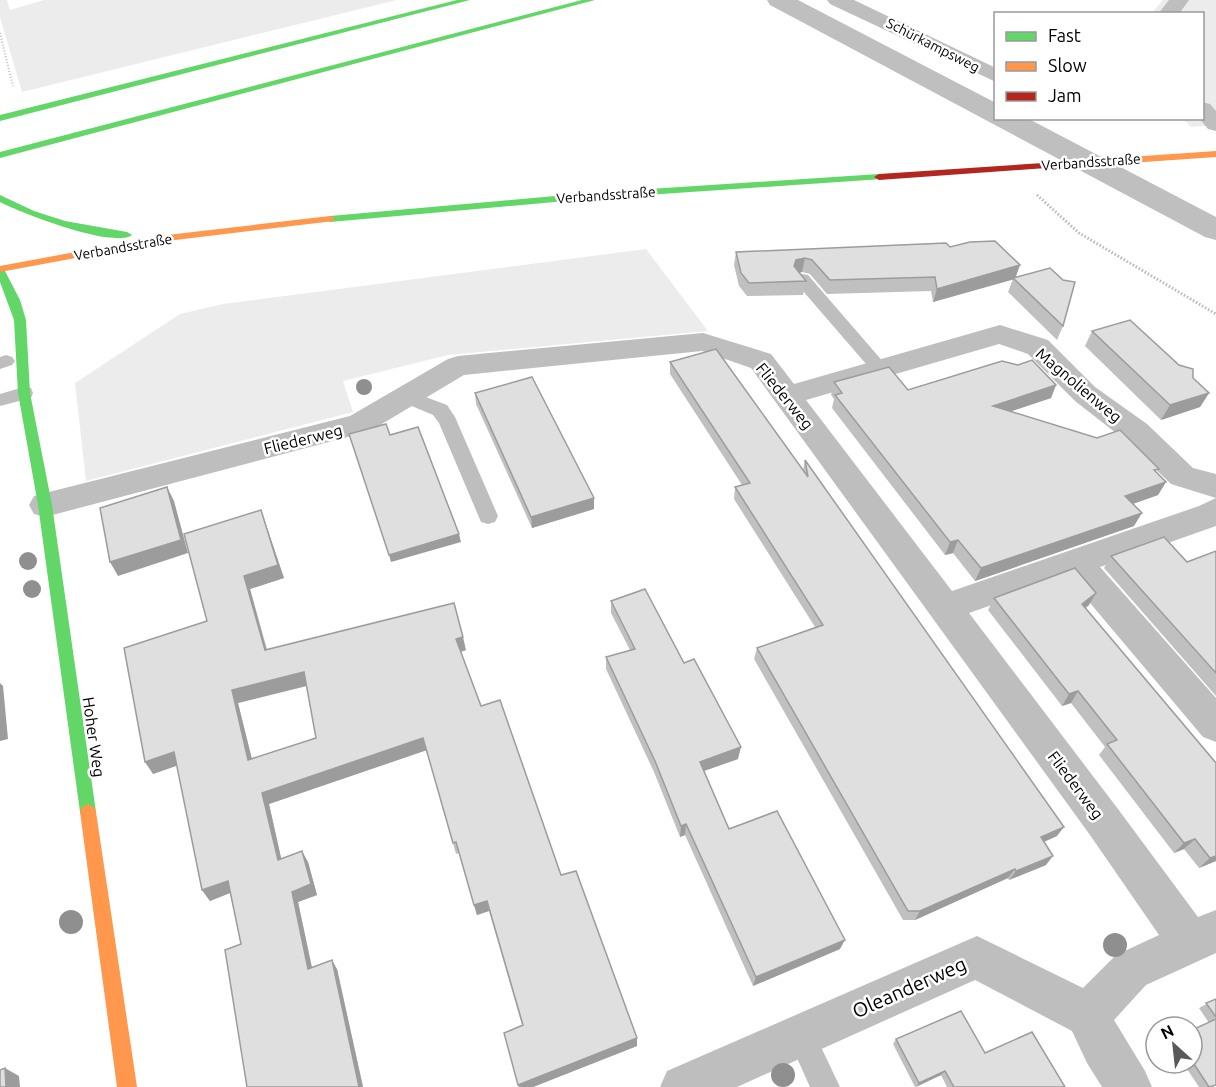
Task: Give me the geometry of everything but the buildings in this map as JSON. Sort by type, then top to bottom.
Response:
[{"type":"main road","points":[[0,118],[466,0]]},
{"type":"main road","points":[[0,155],[591,0]]},
{"type":"main road","name":"Verbandsstraße","points":[[0,270],[167,238],[403,211],[1216,154]]},
{"type":"main road","points":[[0,198],[31,216],[57,225],[89,231],[167,238]]},
{"type":"main road","name":"Hoher Weg","points":[[0,270],[14,300],[20,320],[24,393],[45,505],[127,1087]]},
{"type":"main road","name":"Hoher Weg","points":[[2,357],[24,393]]},
{"type":"street","name":"Schürkampsweg","points":[[837,0],[871,14],[994,75]]},
{"type":"street","points":[[1170,12],[1179,0]]},
{"type":"street","points":[[1204,110],[1216,124]]},
{"type":"street","name":"Magnolienweg","points":[[788,396],[1000,334],[1038,347],[1086,394],[1136,432],[1182,476],[1216,486]]},
{"type":"street","name":"Fliederweg","points":[[45,505],[359,424],[458,366],[703,342],[760,361],[1104,822],[1203,937]]},
{"type":"street","points":[[944,608],[1210,515],[1216,510]]},
{"type":"street","points":[[1076,562],[1216,725]]},
{"type":"street","points":[[1129,1087],[1103,1047],[1088,1015],[1131,970],[1203,937]]},
{"type":"street","name":"Oleanderweg","points":[[683,1087],[908,986],[977,958],[1088,1015]]},
{"type":"lane","points":[[802,279],[879,368]]},
{"type":"lane","points":[[0,400],[24,393]]},
{"type":"lane","points":[[407,396],[440,410],[448,422],[488,516]]},
{"type":"lane","points":[[801,1036],[825,1087]]},
{"type":"path","points":[[1008,168],[1079,233],[1216,314]]},
{"type":"shaded area","points":[[0,0],[7,0],[10,10],[44,0],[397,0],[22,92],[0,17]]},
{"type":"shaded area","points":[[1163,0],[1216,0],[1216,125],[1191,127],[1184,120],[1204,120],[1204,12],[1153,12]]},
{"type":"shaded area","points":[[646,249],[708,331],[448,355],[343,381],[353,412],[86,481],[75,383],[180,314],[223,304]]},
{"type":"waterway","points":[[779,0],[994,113]]},
{"type":"waterway","points":[[1008,120],[1216,230]]},
{"type":"traffic: fast","points":[[0,118],[466,0]]},
{"type":"traffic: fast","points":[[0,155],[591,0]]},
{"type":"traffic: fast","points":[[330,219],[588,196],[879,177]]},
{"type":"traffic: fast","points":[[0,198],[31,213],[61,223],[127,235]]},
{"type":"traffic: fast","points":[[0,271],[14,300],[20,320],[24,393],[45,505],[88,812]]},
{"type":"traffic: slow","points":[[1043,166],[1216,154]]},
{"type":"traffic: slow","points":[[0,269],[167,238],[330,219]]},
{"type":"traffic: slow","points":[[88,812],[127,1087]]},
{"type":"traffic: jam","points":[[879,177],[1043,166]]}]
